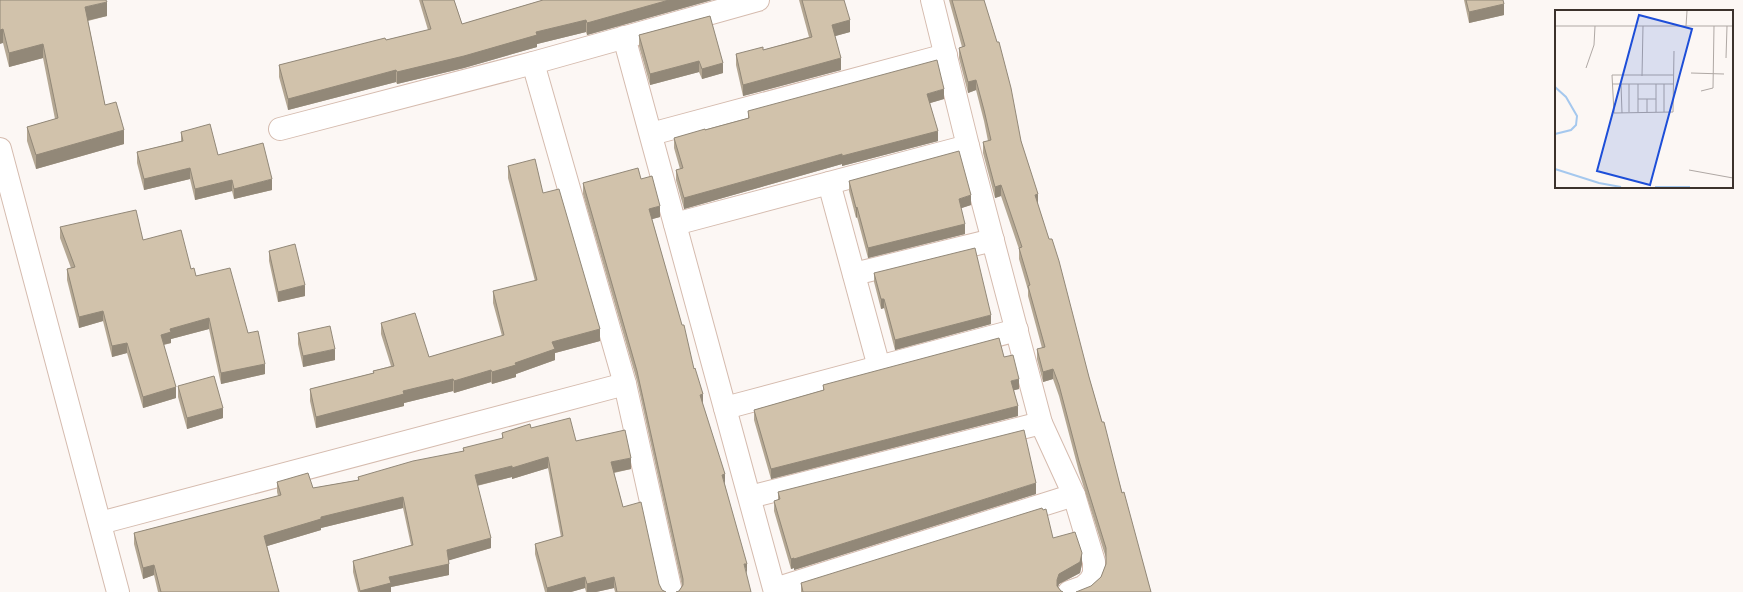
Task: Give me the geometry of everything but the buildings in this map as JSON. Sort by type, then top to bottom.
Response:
[{"type":"street","points":[[280,129],[533,63],[758,0]]},
{"type":"street","points":[[932,0],[968,146],[1041,423],[1074,495],[1094,562],[1094,574],[1090,581],[1083,587],[1069,592]]},
{"type":"street","points":[[624,37],[775,590],[1074,495]]},
{"type":"street","points":[[651,134],[946,55]]},
{"type":"street","points":[[533,63],[625,384],[671,592]]},
{"type":"street","points":[[675,224],[968,146]]},
{"type":"street","points":[[0,149],[118,592]]},
{"type":"street","points":[[829,183],[879,367]]},
{"type":"street","points":[[854,274],[993,240]]},
{"type":"street","points":[[725,408],[1017,330]]},
{"type":"street","points":[[100,523],[625,384]]},
{"type":"street","points":[[750,497],[1041,423]]}]
